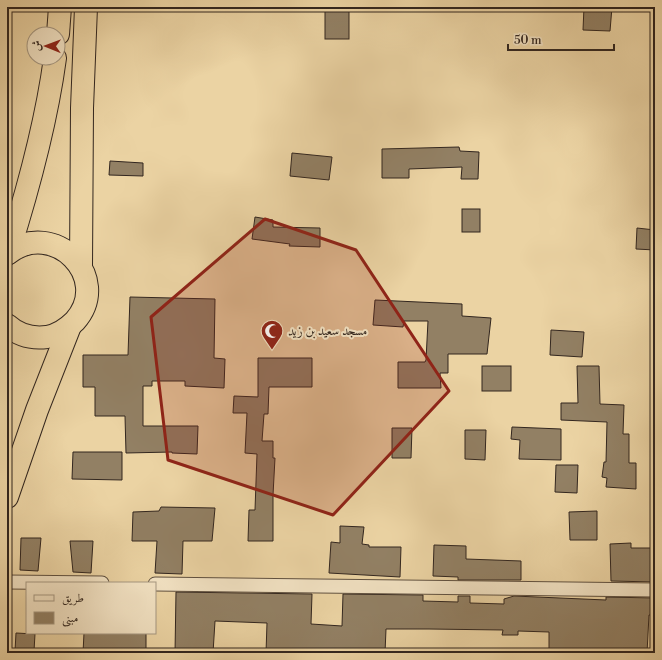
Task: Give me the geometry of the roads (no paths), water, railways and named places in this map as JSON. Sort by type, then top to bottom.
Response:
[{"type":"highway","points":[[59,26],[60,7]]},
{"type":"highway","points":[[81,267],[81,116],[86,7]]},
{"type":"highway","points":[[7,254],[33,166],[45,118],[54,66]]},
{"type":"highway","points":[[7,254],[26,243],[48,243],[67,251],[81,267],[85,277],[86,299],[77,318],[70,326],[56,334],[41,338],[20,334],[7,325]]},
{"type":"highway","points":[[7,497],[37,410],[70,326]]},
{"type":"street","points":[[7,582],[26,582]]},
{"type":"street","points":[[156,584],[655,590]]},
{"type":"place","name":"مسجد سعيد بن زيد","points":[[272,350]]}]
